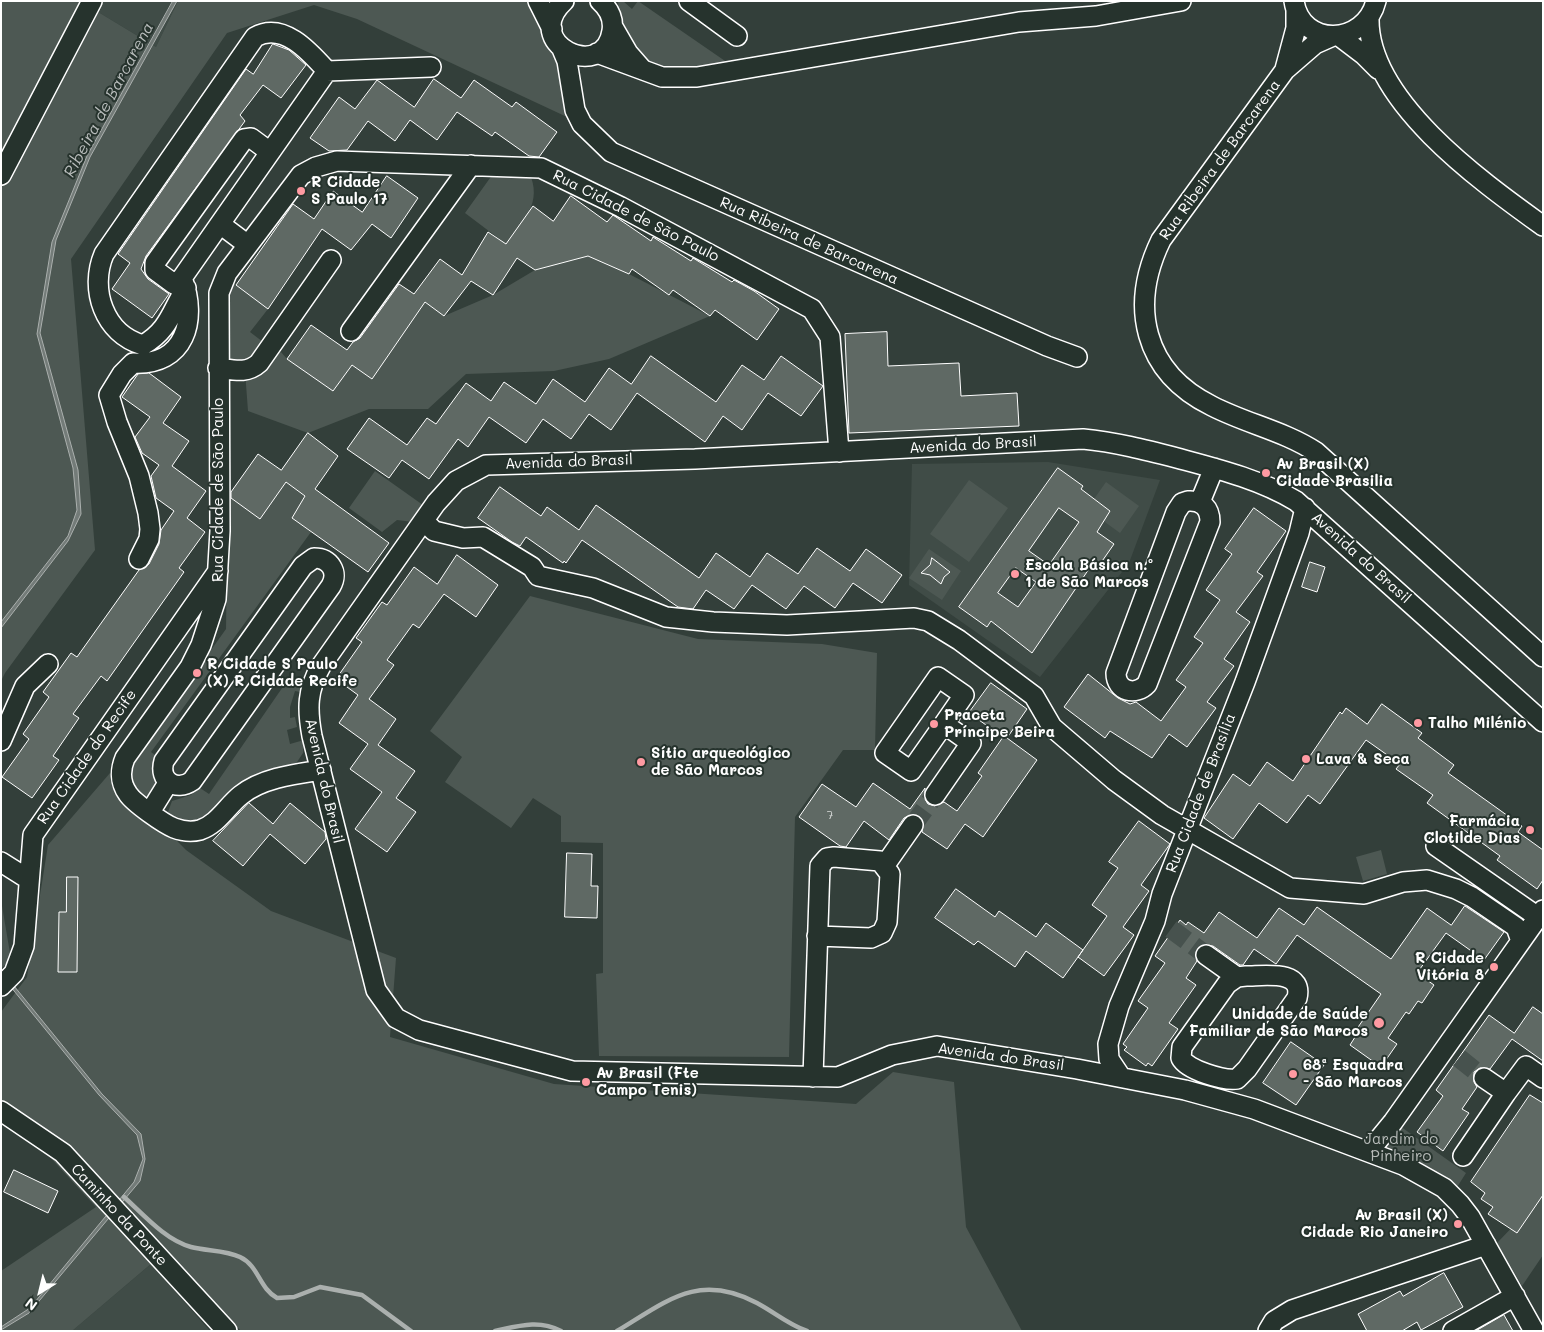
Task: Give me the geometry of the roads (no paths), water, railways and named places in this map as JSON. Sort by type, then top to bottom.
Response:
[{"type":"street","points":[[1,175],[92,1]]},
{"type":"street","name":"Rua Ribeira de Barcarena","points":[[538,1],[557,44],[562,49],[567,61],[575,110],[582,124],[611,152],[828,250],[1047,346],[1077,357]]},
{"type":"street","points":[[552,29],[552,19],[556,9],[564,1]]},
{"type":"street","points":[[689,1],[738,36]]},
{"type":"street","points":[[1019,22],[1056,11],[1108,1]]},
{"type":"street","points":[[562,49],[576,56],[594,54],[662,77],[697,77],[1019,22],[1096,16],[1181,1]]},
{"type":"street","points":[[1293,5],[1311,29],[1336,36],[1364,55],[1390,81]]},
{"type":"street","name":"Rua Ribeira de Barcarena","points":[[1285,70],[1296,28],[1293,5]]},
{"type":"street","points":[[608,10],[628,53],[647,73]]},
{"type":"street","points":[[572,92],[572,86],[582,65],[609,42],[608,10]]},
{"type":"street","points":[[1373,10],[1369,34],[1373,49],[1403,102],[1432,136],[1462,165],[1543,226]]},
{"type":"street","name":"Rua Ribeira de Barcarena","points":[[1373,10],[1356,31],[1315,44],[1285,70],[1162,240],[1150,267],[1144,296],[1146,327],[1158,358],[1172,377],[1191,395],[1215,408],[1286,434],[1316,452],[1543,657]]},
{"type":"street","points":[[263,32],[276,32],[290,38],[314,56],[327,71],[220,224],[184,283],[170,321],[152,340],[143,345],[130,342],[118,333],[102,307],[98,293],[97,270],[104,254],[255,37],[263,32]]},
{"type":"street","points":[[327,71],[431,67]]},
{"type":"street","points":[[184,283],[174,284],[155,270],[154,263],[244,139],[251,138],[270,152]]},
{"type":"street","name":"Rua Cidade de São Paulo","points":[[321,770],[262,783],[250,788],[216,821],[201,830],[190,832],[174,828],[128,794],[122,780],[121,768],[125,758],[190,667],[201,645],[216,599],[219,570],[219,293],[227,273],[291,186],[302,175],[316,167],[337,161],[529,167],[553,172],[805,304],[819,318],[830,337],[839,452]]},
{"type":"street","points":[[351,331],[470,165]]},
{"type":"street","points":[[220,224],[248,244]]},
{"type":"street","points":[[218,368],[252,370],[259,363],[331,260]]},
{"type":"street","points":[[139,559],[149,539],[148,513],[139,476],[117,422],[109,395],[122,374],[133,363],[155,362],[168,355],[177,346],[184,335],[189,320],[190,306],[184,283]]},
{"type":"street","name":"Avenida do Brasil","points":[[1534,1331],[1470,1217],[1444,1188],[1403,1165],[1370,1150],[1254,1109],[1185,1090],[1121,1077],[937,1046],[892,1054],[838,1077],[572,1071],[419,1030],[396,1018],[376,990],[308,714],[314,678],[424,521],[456,481],[486,464],[839,452],[1083,439],[1106,441],[1214,468],[1272,488],[1305,508],[1543,722]]},
{"type":"street","points":[[1200,502],[1214,468]]},
{"type":"street","points":[[1188,501],[1200,502],[1208,510],[1210,516],[1203,540],[1147,684],[1138,690],[1127,691],[1118,684],[1116,673],[1176,512],[1178,507],[1188,501]]},
{"type":"street","name":"Rua Cidade de Brasília","points":[[1121,1077],[1109,1059],[1108,1044],[1119,1006],[1163,925],[1162,894],[1245,682],[1299,533],[1305,508]]},
{"type":"street","points":[[424,521],[434,531],[463,538],[483,536],[532,568],[538,576],[593,588],[666,617],[713,622],[787,625],[914,618],[928,621],[959,640],[1034,696],[1052,727],[1114,780],[1187,831],[1290,888],[1364,894],[1403,882],[1427,880],[1456,889],[1516,927],[1521,941]]},
{"type":"street","points":[[314,558],[321,558],[327,562],[335,575],[331,586],[192,781],[182,786],[168,783],[162,771],[164,761],[303,566],[314,558]]},
{"type":"street","name":"Rua Cidade do Recife","points":[[1,986],[14,973],[24,946],[31,842],[37,827],[219,570]]},
{"type":"street","points":[[163,648],[190,667]]},
{"type":"street","points":[[1,741],[25,686],[48,664]]},
{"type":"street","points":[[938,677],[964,695],[944,724],[910,771],[885,753],[938,677]]},
{"type":"street","points":[[934,795],[971,744],[944,724]]},
{"type":"street","points":[[150,812],[168,783]]},
{"type":"street","points":[[885,865],[913,825]]},
{"type":"street","points":[[1370,1150],[1452,1054],[1521,941],[1540,914],[1436,846]]},
{"type":"street","points":[[813,1076],[817,936],[820,866],[823,861],[834,858],[875,859],[885,865],[890,874],[888,922],[882,933],[871,938],[817,936]]},
{"type":"street","points":[[1,862],[28,879]]},
{"type":"street","points":[[1206,955],[1238,977],[1288,976],[1296,982],[1299,990],[1292,1006],[1247,1069],[1238,1079],[1230,1080],[1188,1066],[1180,1058],[1180,1051],[1221,990],[1226,984],[1238,977]]},
{"type":"street","points":[[1463,1156],[1526,1066],[1543,1078]]},
{"type":"street","points":[[1484,1078],[1506,1093]]},
{"type":"street","name":"Caminho da Ponte","points":[[1,1111],[63,1153],[227,1331]]},
{"type":"street","points":[[1268,1331],[1274,1321],[1292,1310],[1486,1245]]},
{"type":"street","points":[[1452,1331],[1515,1296]]},
{"type":"waterway","points":[[124,1197],[163,1233],[181,1244],[229,1253],[240,1257],[251,1266],[266,1289],[277,1298],[294,1297],[320,1287],[362,1295],[411,1331]]},
{"type":"waterway","points":[[617,1331],[668,1301],[700,1290],[717,1290],[736,1294],[757,1303],[807,1331]]},
{"type":"waterway","points":[[495,1331],[537,1324],[553,1327],[561,1331]]},
{"type":"tunnel","points":[[913,825],[935,795]]},
{"type":"tunnel","points":[[1171,929],[1206,955]]},
{"type":"tunnel","points":[[1459,1058],[1484,1078]]},
{"type":"place","name":"R Cidade S Paulo 17","points":[[301,191]]},
{"type":"place","name":"Av Brasil (X) Cidade Brasilia","points":[[1266,473]]},
{"type":"place","name":"Escola Básica n.º 1 de São Marcos","points":[[1015,574]]},
{"type":"place","name":"R Cidade S Paulo (X) R Cidade Recife","points":[[197,673]]},
{"type":"place","name":"Talho Milénio","points":[[1418,723]]},
{"type":"place","name":"Praceta Príncipe Beira","points":[[934,724]]},
{"type":"place","name":"Lava & Seca","points":[[1306,759]]},
{"type":"place","name":"Sítio arqueológico de São Marcos","points":[[641,762]]},
{"type":"place","name":"Farmácia Clotilde Dias","points":[[1530,830]]},
{"type":"place","name":"R Cidade Vitória 8","points":[[1494,967]]},
{"type":"place","name":"Unidade de Saúde Familiar de São Marcos","points":[[1379,1023]]},
{"type":"place","name":"68ª Esquadra - São Marcos","points":[[1293,1074]]},
{"type":"place","name":"Av Brasil (Fte Campo Tenis)","points":[[586,1082]]},
{"type":"place","name":"Av Brasil (X) Cidade Rio Janeiro","points":[[1458,1224]]},
{"type":"water label","name":"Ribeira de Barcarena","points":[[109,100]]},
{"type":"park label","name":"Jardim do Pinheiro","points":[[1401,1148]]}]
